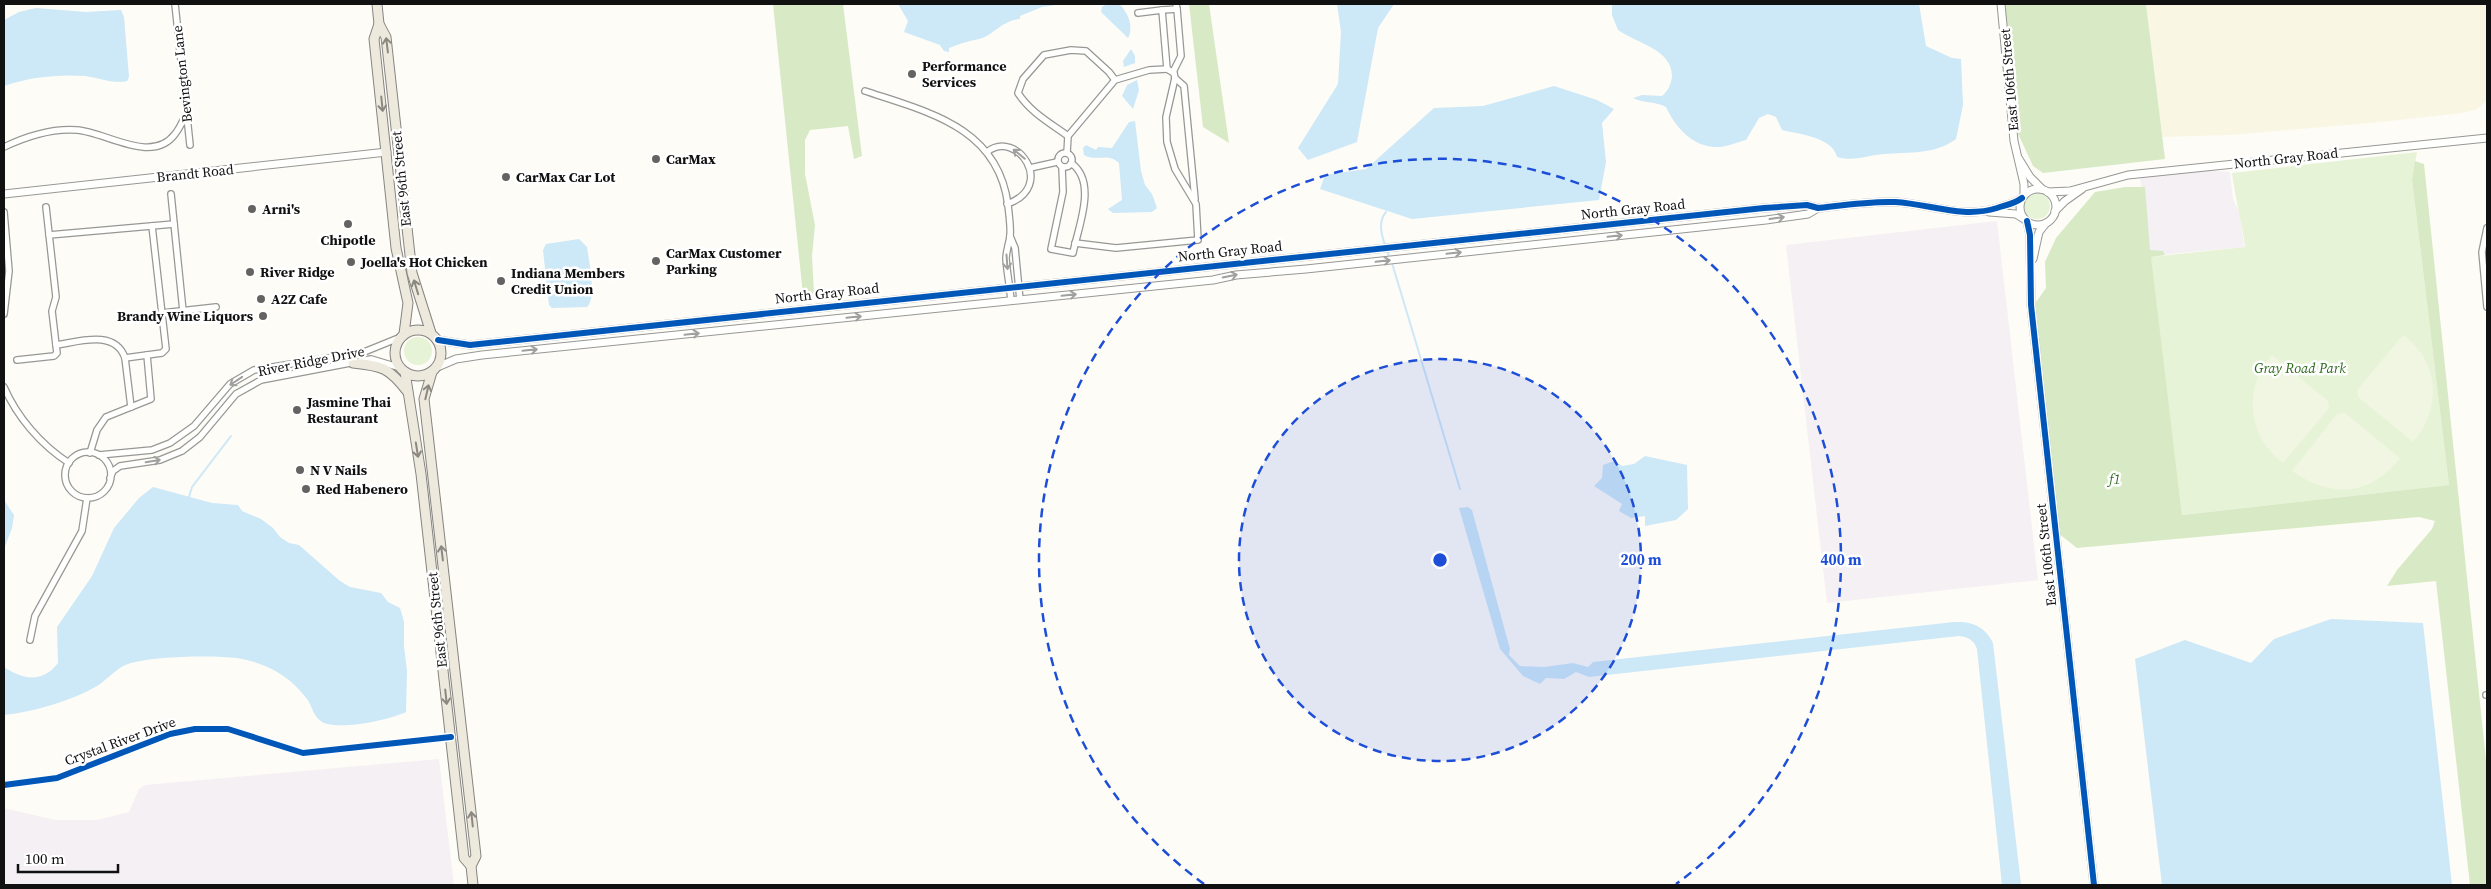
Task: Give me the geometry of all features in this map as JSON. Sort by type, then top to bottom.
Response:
[{"type":"main road","name":"East 96th Street","points":[[377,4],[379,24],[386,37],[412,273],[434,337]]},
{"type":"main road","name":"East 96th Street","points":[[379,24],[374,39],[396,248],[408,303],[402,336]]},
{"type":"main road","points":[[418,329],[434,337],[441,355],[434,370],[418,376],[403,370],[395,353],[402,336],[418,329]]},
{"type":"main road","points":[[353,363],[380,366],[389,370],[408,391]]},
{"type":"main road","name":"East 96th Street","points":[[403,370],[421,474],[464,858],[471,866]]},
{"type":"main road","name":"East 96th Street","points":[[434,370],[424,399],[476,856],[471,866],[473,885]]},
{"type":"street","name":"Bevington Lane","points":[[175,4],[190,145]]},
{"type":"street","name":"East 106th Street","points":[[2001,4],[2014,141],[2018,156],[2023,196]]},
{"type":"street","points":[[1138,13],[1176,6],[1181,56],[1172,73]]},
{"type":"street","points":[[1162,10],[1172,73],[1166,117],[1167,142],[1175,169],[1196,204]]},
{"type":"street","points":[[1068,136],[1034,112],[1022,99],[1018,93],[1023,79],[1049,53],[1081,50],[1094,57],[1115,80]]},
{"type":"street","points":[[1067,153],[1068,136],[1115,80],[1149,70],[1172,73],[1184,86],[1198,240],[1116,248],[1075,243]]},
{"type":"street","points":[[865,91],[906,105],[958,127],[974,138],[987,152],[998,173],[1007,204],[1010,236],[1006,258],[1011,301]]},
{"type":"street","points":[[4,147],[34,134],[78,130],[143,147],[154,146],[164,143],[175,135],[186,114]]},
{"type":"street","name":"North Gray Road","points":[[2045,191],[2058,193],[2128,174],[2487,138]]},
{"type":"street","points":[[987,152],[1000,146],[1013,149],[1021,154],[1030,168],[1031,177],[1026,193],[1020,199],[1007,204]]},
{"type":"street","name":"Brandt Road","points":[[4,194],[387,152]]},
{"type":"street","points":[[1058,162],[1060,154],[1067,153],[1072,157],[1071,164]]},
{"type":"street","name":"East 106th Street","points":[[2018,156],[2030,177],[2045,191]]},
{"type":"street","points":[[1030,168],[1058,162]]},
{"type":"street","points":[[1058,162],[1062,167],[1063,192],[1051,250],[1073,252],[1085,189],[1080,171],[1071,164]]},
{"type":"street","points":[[1062,167],[1071,164]]},
{"type":"street","name":"North Gray Road","points":[[2055,211],[2065,201],[2086,186]]},
{"type":"street","points":[[2034,189],[2045,191],[2054,201],[2055,211],[2047,222],[2038,225],[2026,220],[2020,211],[2023,196],[2034,189]]},
{"type":"street","points":[[171,194],[183,311]]},
{"type":"street","name":"North Gray Road","points":[[1988,212],[2014,203],[2023,196]]},
{"type":"street","name":"North Gray Road","points":[[434,337],[470,345],[1764,208],[1807,205],[1818,208],[1889,202],[1954,212],[2016,214],[2026,220]]},
{"type":"street","points":[[17,360],[54,356],[57,353],[52,311],[56,297],[46,207]]},
{"type":"street","name":"North Gray Road","points":[[434,370],[456,359],[482,355],[1011,301],[1766,220],[1808,214],[1818,208]]},
{"type":"street","points":[[4,212],[9,271],[4,314]]},
{"type":"street","name":"East 106th Street","points":[[2026,220],[2030,235],[2032,311],[2094,885]]},
{"type":"street","name":"East 106th Street","points":[[2031,267],[2039,232],[2047,222]]},
{"type":"street","points":[[49,236],[174,224]]},
{"type":"street","points":[[125,358],[162,353],[166,349],[152,226]]},
{"type":"street","points":[[2487,228],[2482,252],[2487,307]]},
{"type":"street","points":[[1010,236],[1015,248],[1020,300]]},
{"type":"street","points":[[162,313],[216,307]]},
{"type":"street","name":"River Ridge Drive","points":[[90,453],[99,455],[152,450],[170,443],[194,426],[227,387],[254,370],[364,352],[402,336]]},
{"type":"street","points":[[56,345],[104,339],[118,346],[125,358],[131,407]]},
{"type":"street","points":[[30,640],[35,616],[82,531],[87,498],[76,494],[68,487],[65,474],[69,463],[78,455],[90,453],[102,421],[109,415],[151,400],[147,355]]},
{"type":"street","name":"River Ridge Drive","points":[[87,498],[103,492],[110,478],[120,466],[160,460],[182,451],[204,432],[236,394],[255,382],[371,359],[403,370]]},
{"type":"street","points":[[4,387],[11,401],[39,440],[52,452],[69,463]]},
{"type":"street","points":[[99,455],[108,465],[110,478]]},
{"type":"street","name":"Crystal River Drive","points":[[4,785],[57,778],[165,736],[189,729],[228,729],[303,753],[451,737]]},
{"type":"shaded area","points":[[2146,4],[2487,4],[2487,101],[2475,110],[2463,113],[2230,135],[2162,137]]},
{"type":"shaded area","points":[[2207,170],[2230,172],[2233,199],[2240,214],[2244,247],[2149,256],[2140,177]]},
{"type":"shaded area","points":[[1997,221],[2038,580],[1827,603],[1786,245]]},
{"type":"shaded area","points":[[439,759],[454,885],[4,885],[4,808],[55,820],[97,820],[129,812],[139,789],[145,785]]},
{"type":"green space","points":[[773,4],[843,4],[862,156],[854,159],[848,126],[810,130],[805,140],[805,174],[815,225],[812,256],[814,294],[803,295]]},
{"type":"green space","points":[[1189,4],[1209,4],[1229,143],[1203,127]]},
{"type":"green space","points":[[2005,4],[2146,4],[2165,159],[2043,173],[2033,166],[2014,125]]},
{"type":"green space","name":"Gray Road Park","points":[[2417,152],[2412,180],[2449,485],[2182,515],[2150,257],[2245,247],[2232,173]]},
{"type":"green space","name":"f1","points":[[2415,161],[2424,164],[2487,770],[2487,885],[2470,885],[2436,581],[2387,586],[2397,570],[2432,529],[2435,521],[2419,517],[2077,548],[2058,533],[2034,305],[2046,288],[2045,262],[2056,238],[2095,192],[2125,187],[2145,187],[2150,250],[2163,251],[2165,255],[2151,257],[2182,515],[2449,485],[2412,180]]},
{"type":"green space","points":[[2037,193],[2046,197],[2050,206],[2046,215],[2037,219],[2028,215],[2024,206],[2028,197]]},
{"type":"green space","points":[[2403,335],[2424,358],[2433,386],[2429,415],[2413,442],[2358,397],[2357,390]]},
{"type":"green space","points":[[418,337],[428,341],[432,351],[428,361],[418,365],[408,361],[404,351],[408,341]]},
{"type":"green space","points":[[2272,355],[2328,401],[2329,408],[2283,463],[2262,440],[2253,412],[2256,382],[2262,368]]},
{"type":"green space","points":[[2345,413],[2400,458],[2376,480],[2363,486],[2349,489],[2321,486],[2306,480],[2292,471],[2337,414]]},
{"type":"water","points":[[898,4],[1062,4],[1042,7],[1020,16],[1020,19],[1008,22],[984,37],[949,48],[949,52],[944,51],[940,45],[904,32],[908,21]]},
{"type":"water","points":[[1107,4],[1119,4],[1125,11],[1130,25],[1128,38],[1101,12],[1102,7]]},
{"type":"water","points":[[1337,4],[1394,4],[1378,28],[1357,142],[1308,160],[1298,148],[1338,84],[1341,32]]},
{"type":"water","points":[[1612,4],[1919,4],[1926,46],[1952,58],[1961,59],[1963,105],[1956,139],[1939,148],[1930,150],[1855,159],[1843,158],[1837,157],[1834,150],[1822,141],[1782,130],[1776,117],[1768,114],[1759,118],[1746,140],[1719,147],[1698,143],[1679,128],[1666,107],[1633,98],[1642,95],[1662,96],[1668,90],[1671,82],[1670,67],[1660,53],[1618,30],[1612,15]]},
{"type":"water","points":[[36,8],[86,12],[121,10],[124,17],[129,77],[127,81],[117,82],[85,76],[65,75],[34,78],[4,86],[4,20],[19,12]]},
{"type":"water","points":[[1131,49],[1135,56],[1135,63],[1124,67],[1123,61]]},
{"type":"water","points":[[1137,80],[1139,90],[1133,109],[1122,96],[1127,85]]},
{"type":"water","points":[[1554,86],[1597,100],[1614,109],[1602,123],[1606,162],[1599,200],[1412,219],[1320,189],[1325,175],[1366,169],[1434,108],[1483,106]]},
{"type":"water","points":[[1135,121],[1141,171],[1145,185],[1152,194],[1157,208],[1152,212],[1113,213],[1108,209],[1122,200],[1119,163],[1106,157],[1088,157],[1084,155],[1083,148],[1086,145],[1096,150],[1098,147],[1112,148],[1129,122]]},
{"type":"water","points":[[579,239],[587,247],[592,279],[590,302],[587,307],[552,308],[549,305],[543,250],[546,244]]},
{"type":"water","points":[[1645,456],[1687,465],[1688,509],[1676,520],[1645,526],[1645,516],[1631,518],[1619,511],[1622,504],[1594,486],[1602,478],[1603,465],[1614,461],[1622,466],[1634,464]]},
{"type":"water","points":[[153,487],[212,503],[238,505],[242,511],[261,519],[289,543],[299,545],[340,581],[350,587],[381,593],[388,602],[400,608],[404,622],[407,671],[406,712],[354,725],[324,723],[320,721],[309,702],[293,683],[276,671],[248,660],[198,656],[151,659],[128,664],[97,686],[64,701],[15,714],[4,715],[4,667],[18,675],[32,677],[46,674],[58,663],[57,627],[92,576],[114,528],[139,498]]},
{"type":"water","points":[[4,500],[14,515],[12,528],[4,549]]},
{"type":"water","points":[[1468,507],[1472,510],[1510,649],[1509,655],[1520,666],[1544,667],[1573,663],[1588,667],[1593,662],[1954,622],[1966,622],[1982,629],[1993,643],[2021,885],[2002,885],[1977,649],[1970,640],[1959,636],[1589,677],[1576,672],[1564,679],[1546,678],[1540,684],[1523,676],[1500,649],[1459,508]]},
{"type":"water","points":[[2331,619],[2423,623],[2452,885],[2162,885],[2135,659],[2185,640],[2251,663],[2274,639]]},
{"type":"waterway","points":[[1386,212],[1381,223],[1381,229],[1390,259]]},
{"type":"waterway","points":[[1392,263],[1460,489]]},
{"type":"waterway","points":[[189,497],[192,487],[231,436]]},
{"type":"cycle path","points":[[438,340],[470,345],[1764,208],[1807,205],[1818,208],[1895,202],[1971,212],[1997,208],[2022,198]]},
{"type":"cycle path","points":[[2027,221],[2030,235],[2031,305],[2094,885]]},
{"type":"cycle path","points":[[4,785],[57,778],[170,734],[195,729],[228,729],[303,753],[451,737]]},
{"type":"place","name":"Performance Services","points":[[912,74]]},
{"type":"place","name":"CarMax","points":[[656,159]]},
{"type":"place","name":"CarMax Car Lot","points":[[506,177]]},
{"type":"place","name":"Arni's","points":[[252,209]]},
{"type":"place","name":"Chipotle","points":[[348,224]]},
{"type":"place","name":"CarMax Customer Parking","points":[[656,261]]},
{"type":"place","name":"Joella's Hot Chicken","points":[[351,262]]},
{"type":"place","name":"River Ridge","points":[[250,272]]},
{"type":"place","name":"Indiana Members Credit Union","points":[[501,281]]},
{"type":"place","name":"A2Z Cafe","points":[[261,299]]},
{"type":"place","name":"Brandy Wine Liquors","points":[[263,316]]},
{"type":"place","name":"Jasmine Thai Restaurant","points":[[297,410]]},
{"type":"place","name":"N V Nails","points":[[300,470]]},
{"type":"place","name":"Red Habenero","points":[[306,489]]}]
